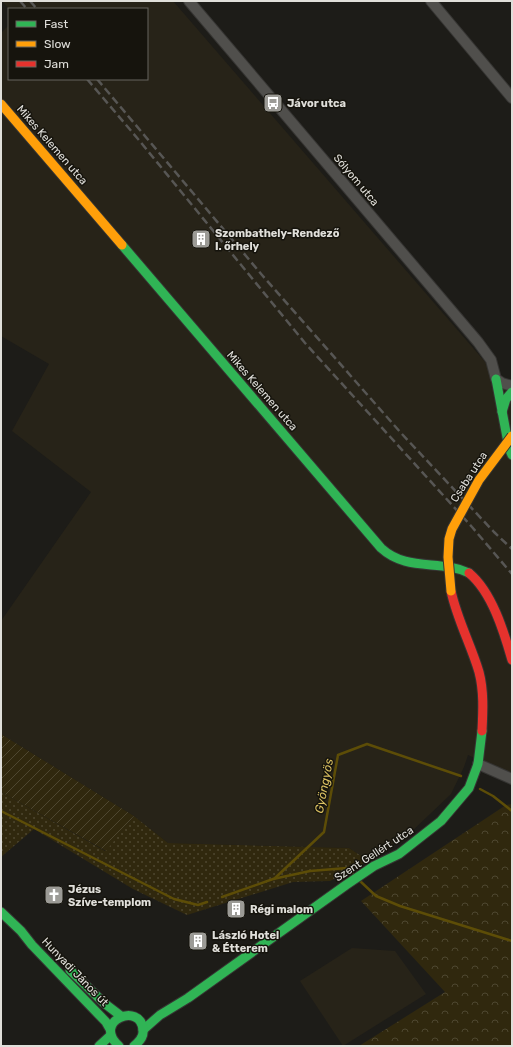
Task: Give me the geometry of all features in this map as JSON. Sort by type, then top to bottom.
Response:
[{"type":"street","name":"Sólyom utca","points":[[189,1],[478,342],[491,360],[496,379]]},
{"type":"street","points":[[431,1],[512,98]]},
{"type":"street","name":"Mikes Kelemen utca","points":[[1,104],[377,544],[386,553],[395,558],[457,569],[469,573],[477,580],[496,614],[505,635],[512,660]]},
{"type":"street","points":[[496,379],[502,383],[512,386]]},
{"type":"street","points":[[496,379],[509,448],[512,455]]},
{"type":"street","points":[[502,412],[506,399],[512,392]]},
{"type":"street","name":"Csaba utca","points":[[450,534],[453,524],[479,480],[512,436]]},
{"type":"street","name":"Szent Gellért utca","points":[[134,1046],[144,1038],[160,1015],[188,998],[253,953],[374,866],[399,854],[441,821],[469,788],[478,764],[483,720],[482,688],[479,673],[450,591],[448,557],[450,534]]},
{"type":"street","points":[[478,764],[511,778]]},
{"type":"street","name":"Hunyadi János út","points":[[1,912],[6,920],[39,942],[104,1003],[121,1016]]},
{"type":"street","name":"Hunyadi János út","points":[[21,931],[32,945],[106,1022],[114,1042],[119,1046]]},
{"type":"street","name":"Szent Gellért utca","points":[[144,1015],[180,998],[198,987],[206,985]]},
{"type":"street","points":[[99,1046],[110,1032],[114,1021],[121,1016],[144,1015],[141,1023],[144,1038]]},
{"type":"shaded area","points":[[2,1],[173,1],[486,363],[512,385],[512,775],[468,755],[451,794],[410,833],[369,861],[349,848],[168,843],[134,816],[1,734],[1,621],[91,492],[12,431],[49,364],[1,336],[1,33],[8,26],[8,80],[148,80],[148,8],[8,8]]},
{"type":"shaded area","points":[[352,948],[395,951],[426,994],[343,1046],[300,981]]},
{"type":"green space","points":[[1,734],[134,816],[106,851],[1,792]]},
{"type":"green space","points":[[1,792],[105,851],[134,816],[168,843],[349,848],[369,861],[330,881],[293,882],[187,915],[133,889],[34,829],[1,857]]},
{"type":"green space","points":[[512,804],[512,1046],[359,1046],[445,992],[361,901],[506,805]]},
{"type":"waterway","name":"Gyöngyös","points":[[274,879],[324,832],[338,755],[367,744],[461,776]]},
{"type":"waterway","name":"Gyöngyös","points":[[480,789],[493,796],[512,811]]},
{"type":"waterway","name":"Gyöngyös","points":[[1,811],[174,899],[198,905],[207,902]]},
{"type":"waterway","name":"Gyöngyös","points":[[222,897],[273,879],[310,871],[347,868],[353,874]]},
{"type":"waterway","name":"Gyöngyös","points":[[360,881],[376,896],[400,906],[512,941]]},
{"type":"railway","points":[[20,1],[26,8]]},
{"type":"railway","points":[[30,1],[36,8]]},
{"type":"railway","points":[[88,80],[305,343],[472,527],[512,574]]},
{"type":"railway","points":[[98,80],[262,275],[401,433],[494,532],[512,549]]},
{"type":"traffic: fast","points":[[122,245],[381,548],[402,560],[413,563],[458,569],[469,573]]},
{"type":"traffic: fast","points":[[496,379],[509,448],[512,455]]},
{"type":"traffic: fast","points":[[502,412],[506,399],[512,392]]},
{"type":"traffic: fast","points":[[143,1030],[160,1015],[188,998],[346,885],[374,866],[399,854],[441,821],[469,788],[478,764],[482,731]]},
{"type":"traffic: fast","points":[[1,912],[21,931],[32,945],[106,1022],[110,1029]]},
{"type":"traffic: fast","points":[[70,970],[104,1003],[121,1016]]},
{"type":"traffic: fast","points":[[119,1046],[112,1037],[111,1029],[114,1022],[127,1016],[134,1017],[140,1021],[143,1030],[142,1037],[134,1046]]},
{"type":"traffic: fast","points":[[99,1046],[111,1035]]},
{"type":"traffic: slow","points":[[1,104],[122,245]]},
{"type":"traffic: slow","points":[[451,591],[448,557],[449,539],[452,529],[479,480],[512,436]]},
{"type":"traffic: jam","points":[[469,573],[477,581],[491,601],[501,625],[512,660]]},
{"type":"traffic: jam","points":[[451,591],[481,679],[483,701],[482,731]]},
{"type":"place","name":"Jávor utca","points":[[273,103]]},
{"type":"place","name":"Szombathely-Rendező I. őrhely","points":[[201,239]]},
{"type":"place","name":"Jézus Szíve-templom","points":[[54,895]]},
{"type":"place","name":"Régi malom","points":[[236,909]]},
{"type":"place","name":"László Hotel & Étterem","points":[[198,941]]}]
